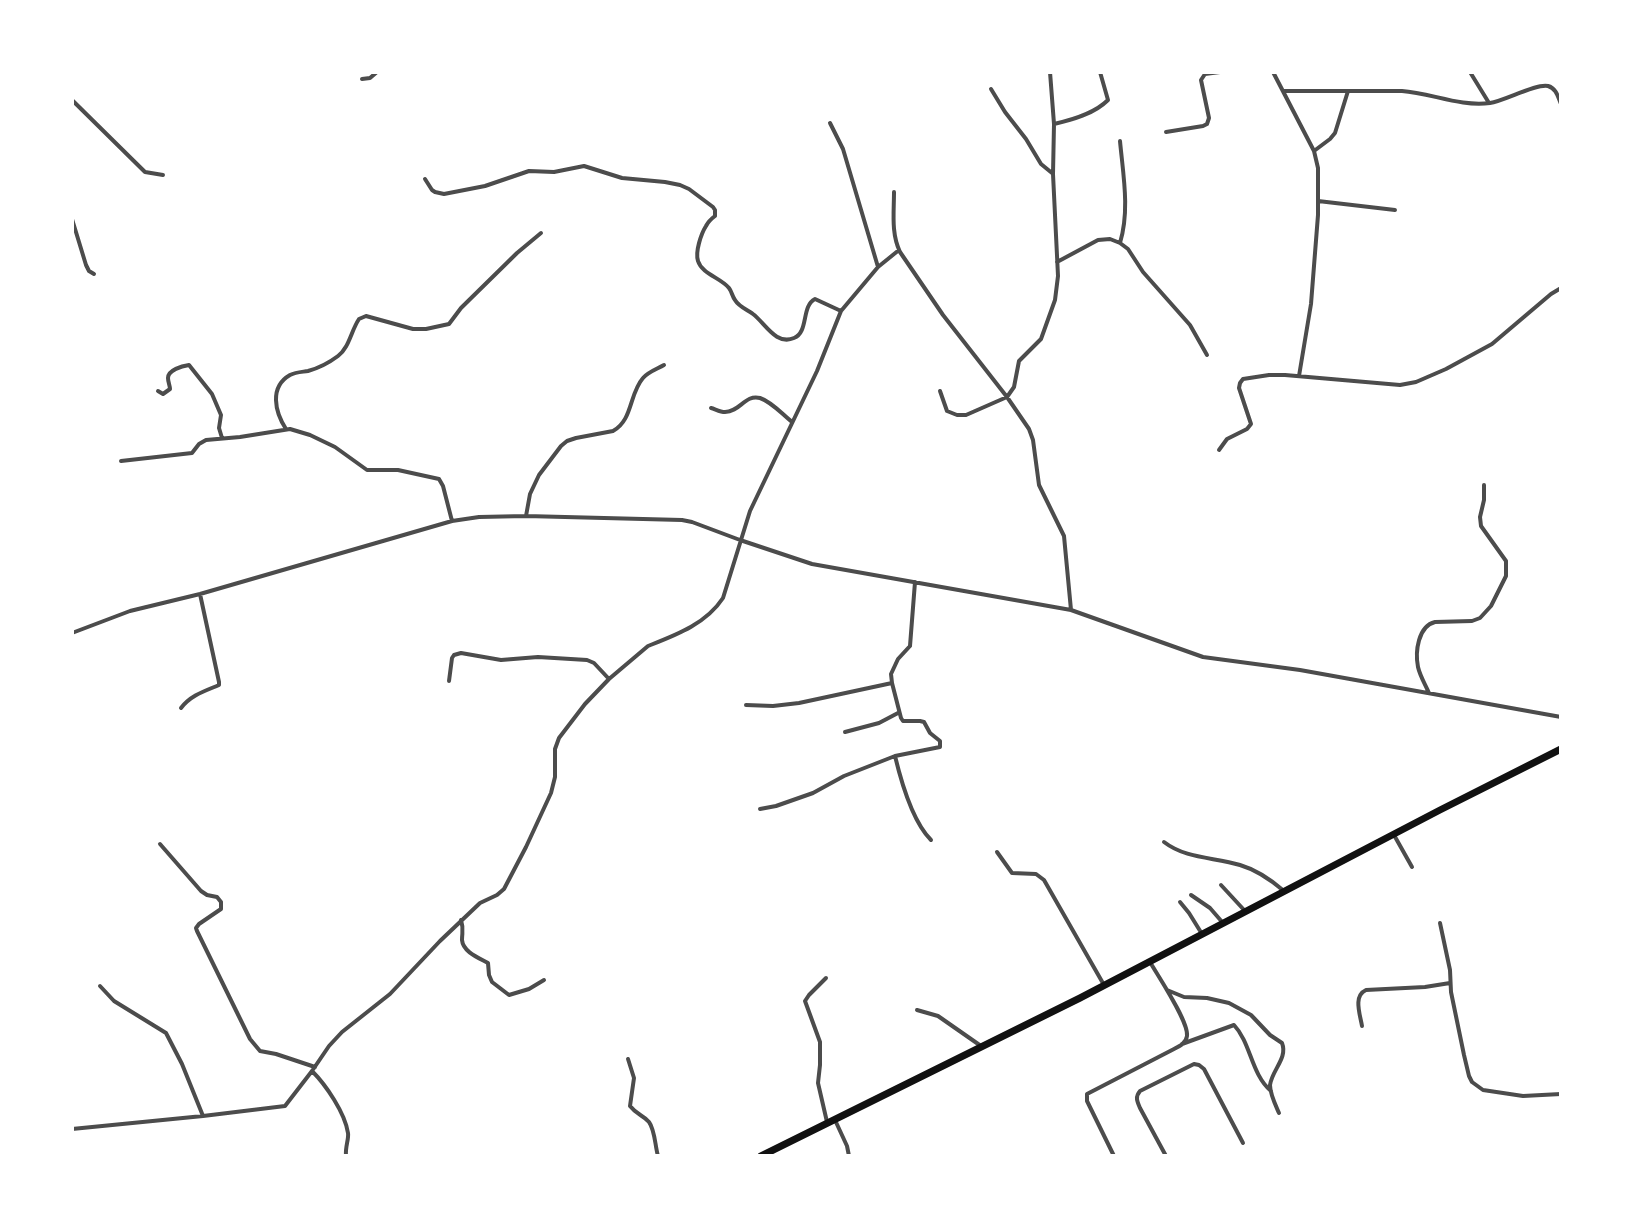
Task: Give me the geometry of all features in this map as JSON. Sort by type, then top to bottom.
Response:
[{"type":"highway","points":[[761,1156],[826,1120],[835,1119],[1150,962],[1561,749]]},
{"type":"street","points":[[362,79],[370,78],[377,72]]},
{"type":"street","points":[[940,391],[947,411],[957,415],[966,415],[1007,397],[1014,387],[1019,361],[1037,344],[1044,332],[1057,294],[1053,174],[1054,124],[1050,72]]},
{"type":"street","points":[[1054,124],[1073,120],[1097,109],[1108,100],[1100,72]]},
{"type":"street","points":[[1166,132],[1208,124],[1209,118],[1201,80],[1205,74],[1220,72]]},
{"type":"street","points":[[1273,72],[1314,151],[1318,168],[1311,304],[1299,376]]},
{"type":"street","points":[[1470,72],[1489,103]]},
{"type":"street","points":[[1284,91],[1410,92],[1468,104],[1504,100],[1543,85],[1555,90],[1561,104]]},
{"type":"street","points":[[991,88],[1041,164],[1053,174]]},
{"type":"street","points":[[1314,151],[1335,134],[1348,91]]},
{"type":"street","points":[[72,100],[145,172],[163,176]]},
{"type":"street","points":[[830,123],[846,158],[878,267]]},
{"type":"street","points":[[1120,141],[1125,224],[1120,243]]},
{"type":"street","points":[[425,180],[432,190],[444,194],[485,186],[529,171],[554,172],[584,166],[622,178],[680,185],[715,210],[715,216],[707,223],[703,231],[697,254],[700,265],[729,288],[735,301],[753,314],[770,332],[785,339],[797,337],[801,332],[810,303],[815,299],[841,311]]},
{"type":"street","points":[[894,192],[894,233],[898,249],[943,315],[1029,429],[1033,440],[1039,485],[1064,536],[1071,610]]},
{"type":"street","points":[[1318,201],[1395,210]]},
{"type":"street","points":[[72,219],[86,265],[94,274]]},
{"type":"street","points":[[286,429],[277,407],[276,397],[279,385],[292,374],[320,367],[341,354],[359,319],[366,316],[413,329],[449,324],[461,308],[542,233]]},
{"type":"street","points":[[1057,262],[1098,240],[1110,239],[1120,243],[1128,249],[1143,272],[1186,319],[1207,355]]},
{"type":"street","points":[[72,1129],[285,1106],[336,1039],[390,994],[480,903],[504,889],[551,793],[555,777],[555,749],[559,738],[585,704],[609,679],[648,646],[691,628],[719,604],[727,590],[750,511],[817,371],[841,311],[878,267],[898,249]]},
{"type":"street","points":[[1219,450],[1227,439],[1247,429],[1251,424],[1239,388],[1242,380],[1269,375],[1400,385],[1416,382],[1492,344],[1561,288]]},
{"type":"street","points":[[1554,292],[1561,296]]},
{"type":"street","points":[[158,392],[163,394],[170,389],[169,373],[189,365],[212,394],[221,415],[219,428],[222,438]]},
{"type":"street","points":[[526,516],[530,494],[539,476],[561,446],[576,438],[606,433],[618,428],[625,421],[636,389],[644,377],[664,365]]},
{"type":"street","points":[[711,408],[731,411],[747,399],[759,398],[792,422]]},
{"type":"street","points":[[121,461],[192,453],[202,442],[222,438],[286,429],[296,430],[334,447],[367,470],[398,470],[439,480],[443,486],[452,521]]},
{"type":"street","points":[[1429,693],[1418,669],[1416,653],[1424,628],[1430,623],[1472,621],[1480,618],[1491,606],[1506,576],[1506,561],[1481,526],[1484,485]]},
{"type":"street","points":[[72,633],[130,611],[200,594],[452,521],[479,517],[526,516],[682,520],[812,564],[1071,610],[1203,657],[1300,670],[1561,717]]},
{"type":"street","points":[[759,808],[776,806],[813,793],[844,776],[895,756],[938,748],[941,745],[924,723],[903,721],[898,713],[892,682],[891,674],[898,659],[910,646],[915,582]]},
{"type":"street","points":[[182,708],[193,697],[219,685],[200,594]]},
{"type":"street","points":[[449,681],[452,658],[461,653],[501,660],[538,657],[587,660],[594,663],[609,679]]},
{"type":"street","points":[[746,705],[773,706],[799,703],[892,682]]},
{"type":"street","points":[[845,732],[879,723],[898,713]]},
{"type":"street","points":[[895,756],[905,790],[924,833],[931,840]]},
{"type":"street","points":[[1394,834],[1412,867]]},
{"type":"street","points":[[1164,842],[1182,852],[1251,868],[1272,880],[1285,891]]},
{"type":"street","points":[[160,844],[201,891],[217,897],[221,902],[221,909],[199,924],[196,931],[250,1039],[260,1051],[276,1054],[314,1069],[341,1114],[348,1132],[345,1143],[346,1156]]},
{"type":"street","points":[[997,852],[1012,873],[1036,874],[1044,880],[1104,985]]},
{"type":"street","points":[[1221,885],[1245,912]]},
{"type":"street","points":[[1191,895],[1210,908],[1223,923]]},
{"type":"street","points":[[1179,902],[1202,934]]},
{"type":"street","points":[[461,920],[464,946],[474,956],[488,963],[492,982],[507,994],[513,995],[529,989],[544,980]]},
{"type":"street","points":[[1440,923],[1464,1055],[1472,1083],[1483,1090],[1523,1096],[1561,1094]]},
{"type":"street","points":[[1150,962],[1184,1022],[1188,1034],[1182,1045]]},
{"type":"street","points":[[826,978],[805,1001],[820,1042],[818,1083],[826,1120]]},
{"type":"street","points":[[1362,1026],[1360,992],[1450,983]]},
{"type":"street","points":[[100,986],[114,1001],[166,1033],[182,1064],[203,1116]]},
{"type":"street","points":[[1166,990],[1184,997],[1207,998],[1229,1003],[1251,1015],[1270,1035],[1282,1043],[1284,1052],[1272,1079],[1270,1091]]},
{"type":"street","points":[[917,1010],[938,1016],[982,1047]]},
{"type":"street","points":[[1114,1156],[1087,1101],[1087,1094],[1182,1045],[1234,1025],[1260,1077],[1270,1091],[1279,1113]]},
{"type":"street","points":[[628,1059],[634,1078],[630,1106],[636,1113],[647,1119],[652,1126],[658,1156]]},
{"type":"street","points":[[1166,1156],[1140,1108],[1137,1095],[1140,1091],[1194,1064],[1204,1069],[1243,1143]]},
{"type":"street","points":[[835,1119],[849,1156]]}]
